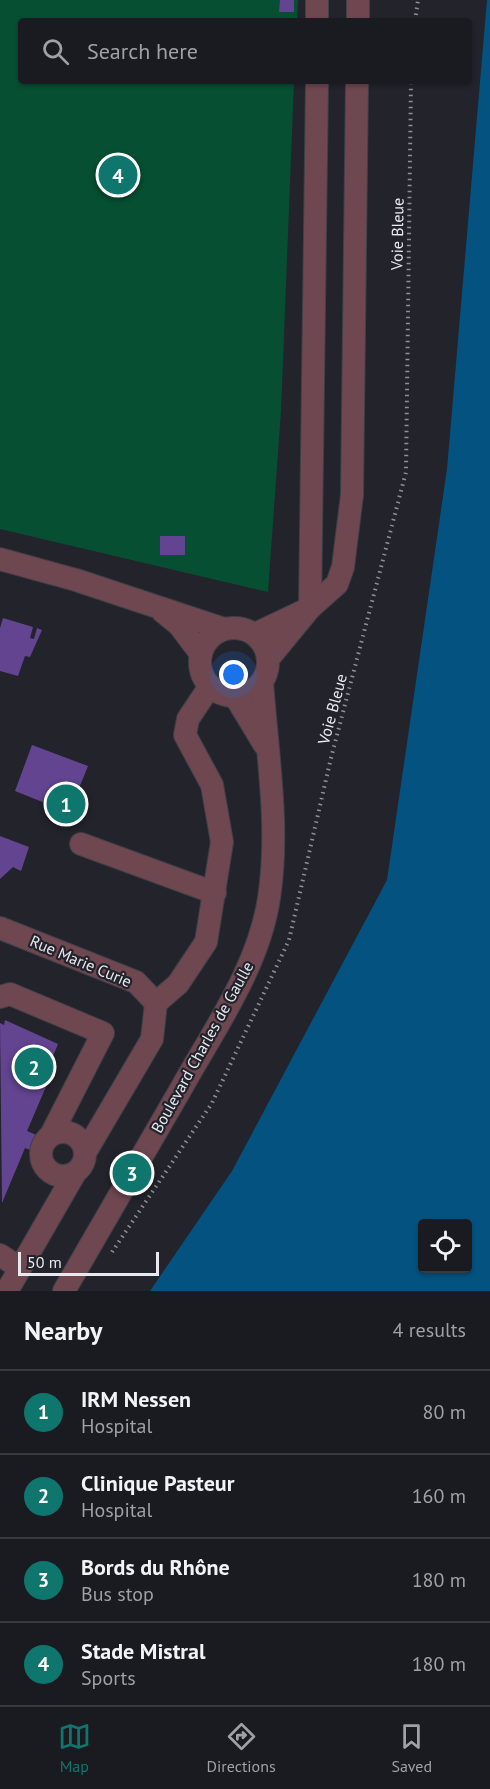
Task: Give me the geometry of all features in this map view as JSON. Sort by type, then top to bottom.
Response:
[{"type":"street","points":[[317,18],[318,0]]},
{"type":"street","points":[[358,0],[358,18]]},
{"type":"street","points":[[310,608],[316,84]]},
{"type":"street","points":[[158,607],[179,625],[196,647],[203,676],[210,686],[225,695],[235,696],[254,689],[262,681],[268,659],[310,608],[337,584],[343,567],[352,495],[357,84]]},
{"type":"street","points":[[0,551],[10,561],[76,580],[224,629],[237,628],[255,634],[266,648],[268,659]]},
{"type":"street","points":[[255,634],[310,608]]},
{"type":"street","points":[[196,647],[206,643],[224,629]]},
{"type":"street","name":"Boulevard Charles de Gaulle","points":[[64,1291],[207,1042],[245,973],[259,937],[269,900],[273,867],[271,786],[262,681]]},
{"type":"street","points":[[7,1291],[152,1039],[156,1003],[178,984],[206,942],[222,842],[212,785],[184,735],[188,719],[210,686]]},
{"type":"street","name":"Boulevard Charles de Gaulle","points":[[235,696],[267,747]]},
{"type":"street","points":[[81,844],[215,893]]},
{"type":"street","name":"Rue Marie Curie","points":[[0,928],[136,982],[156,1003]]},
{"type":"street","points":[[0,997],[10,994],[103,1033],[51,1135],[40,1151],[43,1165],[54,1175],[61,1177],[80,1163]]},
{"type":"street","points":[[51,1135],[64,1132],[76,1136],[80,1163]]},
{"type":"street","points":[[0,1255],[20,1268]]},
{"type":"path","points":[[415,18],[418,0]]},
{"type":"path","name":"Voie Bleue","points":[[109,1257],[212,1103],[289,940],[331,758],[406,472],[411,84]]},
{"type":"green space","points":[[0,0],[298,0],[297,18],[18,18],[18,84],[294,84],[281,411],[268,592],[0,529]]},
{"type":"water","points":[[487,0],[490,0],[490,1291],[150,1291],[232,1171],[387,880],[447,469]]},
{"type":"building","points":[[280,0],[294,0],[294,12],[279,12]]},
{"type":"building","points":[[160,536],[185,536],[185,555],[160,555]]},
{"type":"building","points":[[3,618],[33,627],[30,638],[34,639],[37,628],[42,630],[30,657],[25,656],[18,676],[0,671],[0,628]]},
{"type":"building","points":[[32,745],[88,766],[69,813],[57,808],[56,811],[49,809],[50,805],[15,791]]},
{"type":"building","points":[[0,836],[29,847],[21,871],[13,867],[0,879]]},
{"type":"building","points":[[5,1020],[58,1044],[46,1073],[51,1075],[27,1131],[39,1136],[33,1151],[25,1148],[2,1203],[0,1023],[4,1025]]},
{"type":"place","name":"Stade Mistral","points":[[118,175]]},
{"type":"place","name":"IRM Nessen","points":[[66,804]]},
{"type":"place","name":"Clinique Pasteur","points":[[34,1067]]},
{"type":"place","name":"Bords du Rhône","points":[[132,1173]]}]
